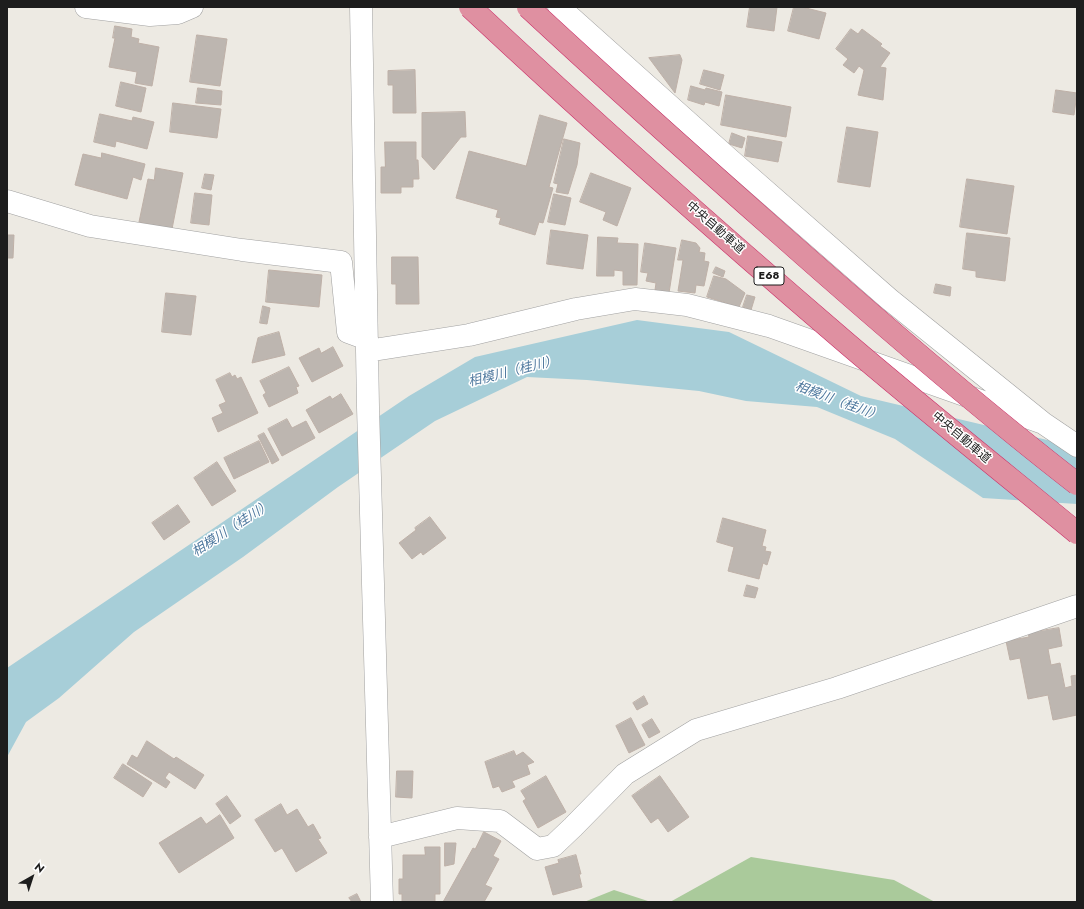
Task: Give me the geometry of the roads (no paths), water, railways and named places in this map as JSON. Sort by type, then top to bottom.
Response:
[{"type":"highway","name":"中央自動車道","points":[[470,7],[708,222],[838,336],[1077,533]]},
{"type":"highway","points":[[528,7],[704,167],[837,284],[969,397],[1077,484]]},
{"type":"street","points":[[86,7],[150,15],[178,13],[192,7]]},
{"type":"street","points":[[360,7],[368,407],[382,902]]},
{"type":"street","points":[[559,7],[889,299],[1043,423],[1077,446]]},
{"type":"street","points":[[7,201],[90,226],[242,250],[341,262],[348,332],[367,345],[469,335],[576,308],[635,299],[688,305],[769,326],[1043,423]]},
{"type":"street","points":[[380,837],[457,818],[500,821],[537,849],[553,846],[573,828],[624,774],[696,730],[837,688],[1077,606]]},
{"type":"water","name":"相模川（桂川）","points":[[637,320],[729,332],[861,396],[1077,447],[1077,504],[983,498],[895,439],[817,407],[746,401],[699,391],[587,380],[527,377],[435,421],[338,487],[243,557],[134,632],[59,698],[26,722],[7,757],[7,668],[409,396],[475,357]]}]
